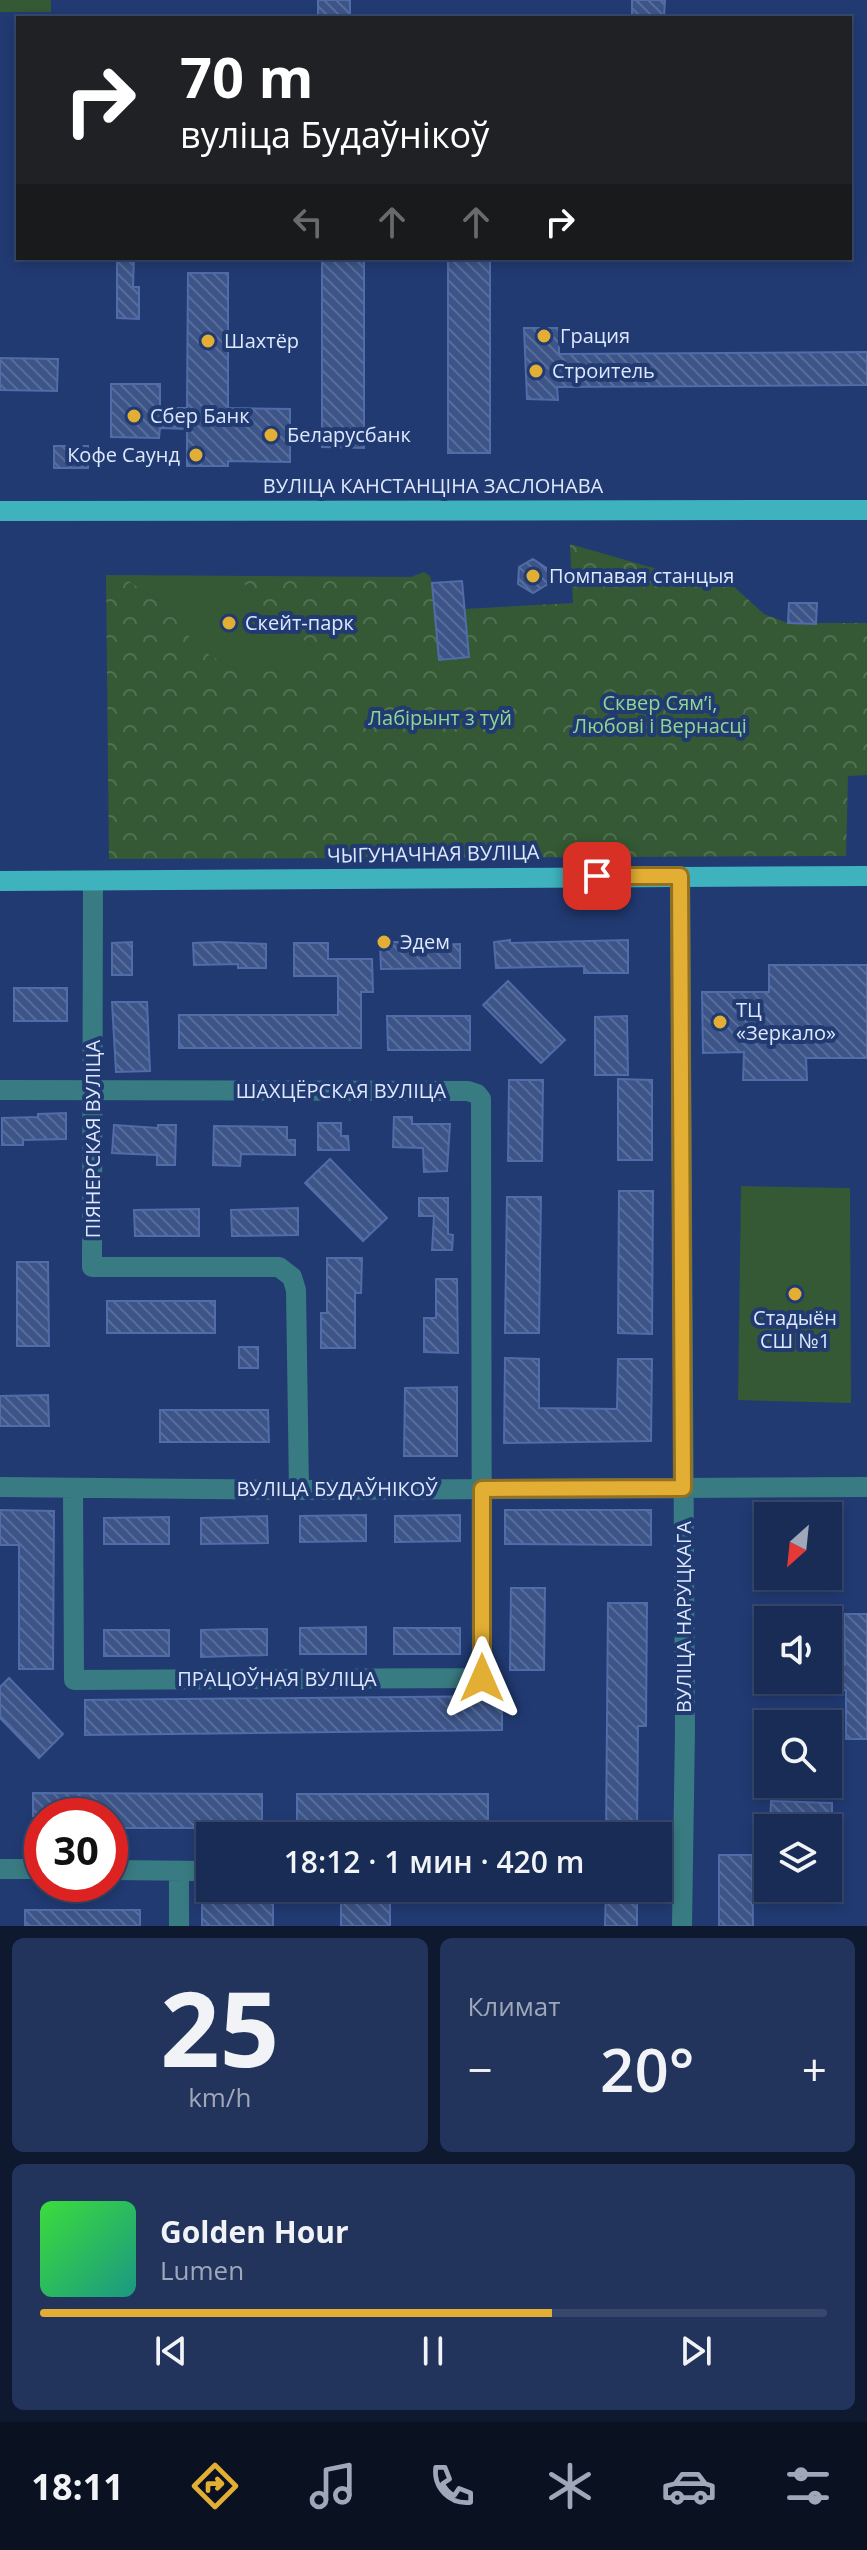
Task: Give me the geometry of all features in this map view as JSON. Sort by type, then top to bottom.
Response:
[{"type":"main road","name":"ВУЛІЦА КАНСТАНЦІНА ЗАСЛОНАВА","points":[[0,511],[867,510]]},
{"type":"main road","name":"ЧЫГУНАЧНАЯ ВУЛІЦА","points":[[0,881],[867,876]]},
{"type":"street","name":"ВУЛІЦА НАРУЦКАГА","points":[[680,876],[685,1729],[682,1926]]},
{"type":"street","name":"ПІЯНЕРСКАЯ ВУЛІЦА","points":[[93,881],[92,1267],[279,1267],[286,1271],[296,1283],[299,1490]]},
{"type":"street","name":"ШАХЦЁРСКАЯ ВУЛІЦА","points":[[0,1090],[468,1091],[477,1094],[482,1103],[482,1489]]},
{"type":"street","name":"ВУЛІЦА БУДАЎНІКОЎ","points":[[0,1487],[299,1490],[867,1487]]},
{"type":"street","name":"ПРАЦОЎНАЯ ВУЛІЦА","points":[[73,1489],[74,1680],[90,1680],[482,1678],[482,1489]]},
{"type":"street","points":[[0,1869],[24,1869]]},
{"type":"street","points":[[128,1870],[196,1871]]},
{"type":"street","points":[[179,1871],[179,1926]]},
{"type":"green space","points":[[0,0],[51,0],[51,12],[0,12]]},
{"type":"green space","name":"Сквер Сямʼі, Любові і Вернасці","points":[[570,544],[671,573],[731,584],[764,614],[788,623],[867,623],[867,775],[848,776],[846,856],[109,859],[106,575],[411,577],[424,572],[430,576],[432,583],[439,660],[468,657],[464,609],[573,603]]},
{"type":"green space","points":[[123,577],[239,578],[269,612],[324,656],[268,672],[235,668],[204,650],[164,605]]},
{"type":"green space","name":"Стадыён СШ №1","points":[[741,1186],[850,1188],[851,1403],[738,1400]]},
{"type":"building","points":[[318,0],[350,0],[350,16],[318,16]]},
{"type":"building","points":[[632,0],[665,0],[664,16],[632,16]]},
{"type":"building","points":[[117,260],[134,260],[133,287],[139,287],[139,319],[117,318]]},
{"type":"building","points":[[322,260],[364,260],[364,448],[322,447]]},
{"type":"building","points":[[448,260],[490,260],[490,453],[448,453]]},
{"type":"building","points":[[188,273],[228,273],[228,408],[290,409],[290,462],[228,461],[228,466],[187,466],[187,429],[160,428],[159,438],[111,437],[111,384],[160,384],[160,408],[187,408]]},
{"type":"building","points":[[524,328],[559,328],[559,354],[867,352],[867,385],[557,387],[558,400],[527,399]]},
{"type":"building","points":[[0,358],[58,359],[57,391],[0,390]]},
{"type":"building","points":[[54,446],[88,446],[88,468],[54,468]]},
{"type":"building","name":"Помпавая станцыя","points":[[533,559],[548,569],[548,584],[533,593],[518,584],[519,567]]},
{"type":"building","points":[[462,581],[469,657],[439,660],[432,583]]},
{"type":"building","points":[[789,603],[817,603],[816,624],[788,623]]},
{"type":"building","points":[[510,940],[510,943],[628,940],[628,973],[584,973],[584,966],[496,968],[494,942]]},
{"type":"building","points":[[132,942],[132,975],[112,975],[112,943]]},
{"type":"building","points":[[380,942],[460,944],[460,968],[381,969]]},
{"type":"building","points":[[193,943],[266,944],[266,968],[238,968],[238,964],[194,965]]},
{"type":"building","points":[[294,943],[328,943],[328,959],[372,959],[373,992],[361,992],[361,1048],[179,1048],[179,1015],[338,1015],[338,976],[294,976]]},
{"type":"building","points":[[769,965],[867,965],[867,1058],[806,1058],[807,1080],[743,1080],[744,1052],[703,1053],[702,992],[769,992]]},
{"type":"building","points":[[508,981],[565,1040],[541,1063],[483,1005]]},
{"type":"building","points":[[14,988],[67,988],[67,1021],[14,1021]]},
{"type":"building","points":[[112,1002],[147,1002],[150,1071],[116,1072]]},
{"type":"building","points":[[387,1016],[470,1016],[470,1050],[388,1050]]},
{"type":"building","points":[[627,1016],[628,1075],[595,1075],[595,1017]]},
{"type":"building","points":[[618,1079],[652,1080],[652,1160],[618,1160]]},
{"type":"building","points":[[509,1080],[543,1080],[542,1161],[508,1161]]},
{"type":"building","points":[[66,1113],[66,1139],[23,1140],[23,1145],[2,1145],[2,1118]]},
{"type":"building","points":[[394,1117],[412,1117],[412,1124],[450,1124],[447,1171],[424,1172],[423,1148],[393,1147]]},
{"type":"building","points":[[318,1123],[341,1123],[341,1136],[348,1136],[349,1150],[318,1150]]},
{"type":"building","points":[[114,1125],[158,1128],[158,1125],[176,1125],[175,1165],[157,1165],[157,1155],[112,1153]]},
{"type":"building","points":[[214,1126],[287,1127],[287,1140],[295,1140],[295,1155],[241,1154],[240,1166],[213,1165]]},
{"type":"building","points":[[330,1159],[387,1218],[363,1241],[305,1183]]},
{"type":"building","points":[[619,1191],[653,1191],[652,1334],[618,1333]]},
{"type":"building","points":[[507,1197],[541,1197],[539,1333],[505,1333]]},
{"type":"building","points":[[419,1198],[448,1198],[448,1234],[453,1235],[452,1250],[432,1250],[434,1216],[419,1216]]},
{"type":"building","points":[[298,1208],[298,1235],[232,1236],[231,1210]]},
{"type":"building","points":[[199,1209],[199,1236],[135,1236],[134,1210]]},
{"type":"building","points":[[327,1258],[362,1258],[361,1293],[355,1293],[355,1348],[321,1348],[321,1313],[327,1313]]},
{"type":"building","points":[[17,1262],[48,1262],[49,1346],[17,1346]]},
{"type":"building","points":[[436,1279],[457,1279],[458,1353],[424,1352],[424,1318],[436,1318]]},
{"type":"building","points":[[107,1301],[215,1301],[215,1333],[107,1333]]},
{"type":"building","points":[[239,1347],[258,1347],[258,1368],[239,1368]]},
{"type":"building","points":[[505,1358],[539,1359],[539,1408],[617,1409],[618,1359],[652,1359],[651,1441],[504,1443]]},
{"type":"building","points":[[457,1387],[457,1456],[404,1456],[405,1388]]},
{"type":"building","points":[[48,1395],[49,1426],[0,1426],[0,1396]]},
{"type":"building","points":[[160,1410],[268,1410],[269,1442],[160,1442]]},
{"type":"building","points":[[0,1510],[54,1511],[53,1669],[19,1669],[19,1545],[0,1545]]},
{"type":"building","points":[[505,1510],[651,1510],[651,1545],[505,1544]]},
{"type":"building","points":[[366,1515],[366,1541],[300,1542],[300,1516]]},
{"type":"building","points":[[460,1515],[460,1541],[395,1542],[395,1516]]},
{"type":"building","points":[[267,1516],[268,1543],[201,1544],[201,1518]]},
{"type":"building","points":[[169,1517],[169,1544],[104,1544],[104,1518]]},
{"type":"building","points":[[511,1588],[545,1588],[544,1670],[510,1670]]},
{"type":"building","points":[[608,1603],[647,1603],[646,1726],[638,1726],[637,1822],[606,1822]]},
{"type":"building","points":[[844,1614],[867,1614],[867,1739],[846,1739],[846,1690],[842,1690],[842,1665],[845,1665]]},
{"type":"building","points":[[366,1627],[366,1654],[300,1654],[300,1628]]},
{"type":"building","points":[[394,1628],[460,1628],[460,1654],[394,1654]]},
{"type":"building","points":[[267,1629],[267,1655],[201,1657],[201,1630]]},
{"type":"building","points":[[104,1630],[169,1630],[169,1656],[104,1656]]},
{"type":"building","points":[[9,1678],[63,1734],[39,1758],[0,1718],[0,1687]]},
{"type":"building","points":[[502,1696],[502,1730],[85,1735],[85,1700]]},
{"type":"building","points":[[33,1793],[262,1794],[262,1822],[196,1822],[196,1828],[128,1828],[128,1798],[33,1798]]},
{"type":"building","points":[[297,1794],[488,1794],[488,1822],[297,1822]]},
{"type":"building","points":[[771,1801],[832,1803],[832,1814],[771,1814]]},
{"type":"building","points":[[719,1855],[752,1855],[753,1926],[719,1926]]},
{"type":"building","points":[[202,1902],[273,1902],[273,1926],[202,1926]]},
{"type":"building","points":[[341,1902],[390,1902],[390,1926],[341,1926]]},
{"type":"building","points":[[606,1902],[637,1902],[637,1926],[605,1926]]},
{"type":"building","points":[[25,1910],[140,1910],[140,1926],[25,1926]]},
{"type":"place","name":"Грация","points":[[544,336]]},
{"type":"place","name":"Шахтёр","points":[[208,341]]},
{"type":"place","name":"Строитель","points":[[536,371]]},
{"type":"place","name":"Сбер Банк","points":[[134,416]]},
{"type":"place","name":"Беларусбанк","points":[[271,435]]},
{"type":"place","name":"Кофе Саунд","points":[[196,455]]},
{"type":"place","name":"Помпавая станцыя","points":[[533,576]]},
{"type":"place","name":"Скейт-парк","points":[[229,623]]},
{"type":"place","name":"Эдем","points":[[384,942]]},
{"type":"place","name":"ТЦ «Зеркало»","points":[[720,1022]]},
{"type":"place","name":"Стадыён СШ №1","points":[[795,1294]]},
{"type":"route","points":[[482,1678],[482,1489],[683,1488],[680,876],[597,876]]},
{"type":"park label","name":"Лабірынт з туй","points":[[440,718]]}]
